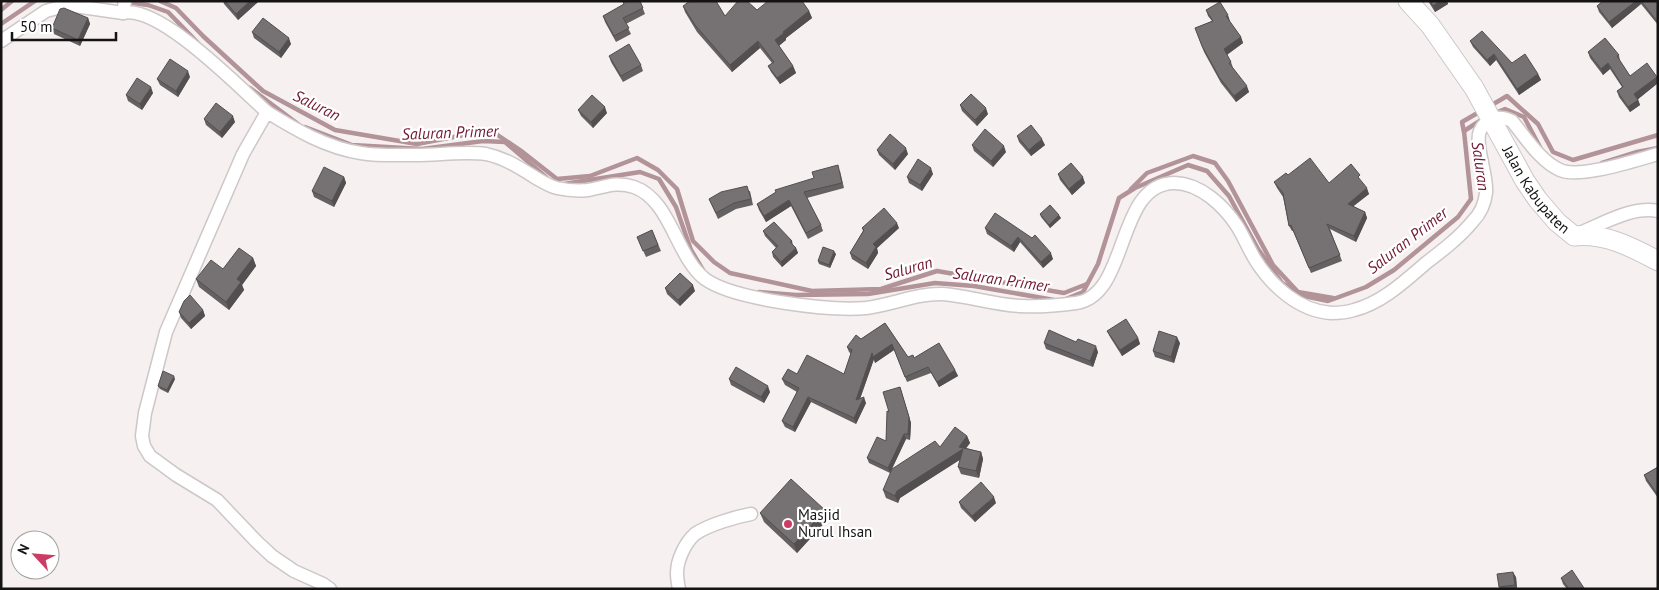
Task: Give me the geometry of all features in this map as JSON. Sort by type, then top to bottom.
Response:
[{"type":"street","name":"Jalan Kabupaten","points":[[1408,1],[1430,25],[1474,88],[1525,182],[1557,222],[1574,236],[1581,235],[1616,240],[1658,261]]},
{"type":"street","points":[[1,41],[46,11],[68,5],[124,6],[130,11],[149,17],[183,37],[267,112],[318,140],[340,149],[364,154],[487,154],[507,160],[552,188],[584,191],[614,184],[637,188],[650,198],[666,217],[688,261],[703,278],[724,289],[817,308],[870,308],[930,294],[946,294],[1022,306],[1078,303],[1090,299],[1102,287],[1120,251],[1137,208],[1144,197],[1162,185],[1171,183],[1187,185],[1199,190],[1220,206],[1236,225],[1254,258],[1266,275],[1281,291],[1298,303],[1330,313],[1354,311],[1380,299],[1455,240],[1476,218],[1486,196],[1486,184],[1478,136],[1489,117],[1500,116],[1512,121],[1549,163],[1560,170],[1570,173],[1586,172],[1658,154]]},
{"type":"street","points":[[267,112],[244,154],[166,332],[145,413],[142,436],[144,446],[150,456],[176,476],[217,500],[272,556],[294,571],[330,589]]},
{"type":"street","points":[[1574,236],[1629,213],[1648,209],[1658,211]]},
{"type":"street","points":[[679,589],[677,572],[679,559],[686,545],[695,534],[730,518],[751,514]]},
{"type":"building","points":[[225,1],[250,1],[236,14]]},
{"type":"building","points":[[623,1],[640,1],[643,8],[623,18],[629,28],[614,36],[603,16],[624,4]]},
{"type":"building","points":[[690,1],[716,1],[725,16],[738,1],[747,1],[757,10],[768,1],[802,1],[809,11],[775,40],[793,66],[777,78],[768,66],[774,62],[758,41],[730,65],[695,25],[683,6]]},
{"type":"building","points":[[1430,1],[1440,1],[1433,6]]},
{"type":"building","points":[[1603,1],[1636,1],[1609,22],[1597,6]]},
{"type":"building","points":[[1641,1],[1658,1],[1657,21]]},
{"type":"building","points":[[1220,2],[1228,15],[1226,16],[1241,37],[1224,49],[1231,62],[1229,63],[1247,86],[1234,96],[1219,77],[1202,46],[1195,28],[1213,21],[1206,10]]},
{"type":"building","points":[[64,8],[88,18],[78,40],[52,28],[60,9]]},
{"type":"building","points":[[263,18],[289,38],[279,52],[252,32]]},
{"type":"building","points":[[1482,31],[1512,63],[1525,54],[1538,74],[1517,89],[1494,54],[1487,60],[1470,41]]},
{"type":"building","points":[[1605,38],[1619,55],[1617,56],[1630,76],[1647,63],[1657,77],[1634,94],[1638,100],[1628,107],[1617,91],[1623,87],[1608,63],[1601,69],[1588,52]]},
{"type":"building","points":[[629,44],[641,65],[621,76],[609,56]]},
{"type":"building","points":[[170,59],[188,71],[176,91],[157,79]]},
{"type":"building","points":[[137,78],[151,87],[140,104],[126,95]]},
{"type":"building","points":[[971,94],[986,108],[975,120],[960,105]]},
{"type":"building","points":[[592,95],[605,107],[591,122],[578,110]]},
{"type":"building","points":[[216,103],[233,116],[220,132],[204,119]]},
{"type":"building","points":[[1031,125],[1042,139],[1029,150],[1017,136]]},
{"type":"building","points":[[985,129],[1004,146],[991,161],[972,145]]},
{"type":"building","points":[[890,134],[906,148],[893,164],[877,150]]},
{"type":"building","points":[[1310,158],[1329,183],[1351,164],[1367,188],[1348,204],[1365,212],[1354,236],[1327,224],[1340,255],[1309,268],[1291,225],[1289,226],[1283,193],[1274,182],[1286,173],[1288,175]]},
{"type":"building","points":[[918,159],[931,168],[920,185],[907,177]]},
{"type":"building","points":[[1071,163],[1083,177],[1069,189],[1058,174]]},
{"type":"building","points":[[838,165],[842,183],[804,192],[821,225],[806,233],[789,200],[764,216],[757,204],[776,192],[775,190],[814,178],[812,172]]},
{"type":"building","points":[[324,167],[344,177],[332,201],[312,191]]},
{"type":"building","points":[[747,186],[751,199],[734,203],[716,213],[709,199],[721,192]]},
{"type":"building","points":[[1050,205],[1059,215],[1049,225],[1040,214]]},
{"type":"building","points":[[884,208],[897,223],[873,244],[876,247],[866,263],[850,253],[864,230],[862,228]]},
{"type":"building","points":[[995,213],[1032,238],[1035,235],[1051,253],[1041,262],[1018,237],[1011,246],[985,228]]},
{"type":"building","points":[[774,222],[796,248],[781,262],[772,252],[778,246],[763,231]]},
{"type":"building","points":[[652,230],[658,245],[643,251],[637,237]]},
{"type":"building","points":[[823,247],[834,251],[829,265],[818,261]]},
{"type":"building","points":[[239,248],[253,258],[237,279],[241,282],[226,302],[196,279],[211,260],[223,269]]},
{"type":"building","points":[[680,273],[693,285],[678,300],[665,288]]},
{"type":"building","points":[[190,295],[203,310],[189,323],[179,312],[184,301]]},
{"type":"building","points":[[1126,319],[1138,338],[1120,350],[1107,331]]},
{"type":"building","points":[[885,323],[908,357],[913,355],[914,358],[939,343],[955,370],[937,382],[928,367],[905,377],[892,344],[873,357],[872,353],[856,400],[864,397],[854,418],[808,397],[793,427],[782,421],[799,388],[782,379],[788,369],[797,374],[807,355],[844,374],[852,350],[847,347],[856,335],[861,339]]},
{"type":"building","points":[[1049,330],[1076,342],[1078,339],[1096,346],[1090,361],[1044,343]]},
{"type":"building","points":[[1159,331],[1177,337],[1171,357],[1153,351]]},
{"type":"building","points":[[736,367],[768,386],[761,397],[729,379]]},
{"type":"building","points":[[163,371],[174,376],[167,390],[158,386]]},
{"type":"building","points":[[900,387],[909,417],[908,434],[904,434],[888,468],[867,458],[877,437],[886,441],[887,411],[889,412],[883,392]]},
{"type":"building","points":[[955,427],[967,436],[959,447],[981,452],[976,471],[958,467],[963,449],[897,491],[895,496],[883,490],[892,469],[935,441],[940,447]]},
{"type":"building","points":[[1658,467],[1658,495],[1644,475]]},
{"type":"building","points":[[791,479],[825,510],[794,544],[760,513]]},
{"type":"building","points":[[981,482],[994,497],[972,516],[959,502]]},
{"type":"building","points":[[1572,570],[1583,589],[1569,589],[1561,578]]},
{"type":"building","points":[[1513,572],[1515,585],[1499,587],[1497,574]]},
{"type":"waterway","name":"Saluran","points":[[1,10],[12,1]]},
{"type":"waterway","name":"Saluran Primer","points":[[1,24],[35,1]]},
{"type":"waterway","name":"Saluran","points":[[160,1],[176,8],[203,36],[263,91],[335,130],[417,144],[490,130],[520,150],[557,179],[590,176],[637,158],[658,170],[677,189],[693,241],[714,262],[730,273],[812,291],[881,289],[937,271],[1064,293],[1087,284]]},
{"type":"waterway","name":"Saluran Primer","points":[[126,2],[148,5],[168,12],[197,42]]},
{"type":"waterway","name":"Saluran Primer","points":[[250,88],[298,124]]},
{"type":"waterway","name":"Saluran","points":[[1490,106],[1507,96],[1538,124],[1553,152],[1573,160],[1658,135]]},
{"type":"waterway","name":"Saluran Primer","points":[[1493,114],[1505,109],[1524,117],[1541,149]]},
{"type":"waterway","name":"Saluran","points":[[1464,132],[1462,122],[1481,111]]},
{"type":"waterway","name":"Saluran","points":[[1066,299],[1083,292],[1098,264],[1119,198],[1135,188],[1188,165],[1207,171],[1229,196],[1258,249],[1282,283],[1304,296],[1328,301],[1366,287],[1394,270],[1458,217],[1471,199],[1464,131],[1486,117]]},
{"type":"waterway","name":"Saluran Primer","points":[[305,127],[352,145],[422,149],[483,141],[505,142],[547,178]]},
{"type":"waterway","name":"Saluran Primer","points":[[1602,163],[1637,152],[1658,148]]},
{"type":"waterway","name":"Saluran","points":[[1131,189],[1147,173],[1193,156],[1215,163],[1228,181],[1273,265],[1298,292],[1333,298]]},
{"type":"waterway","name":"Saluran Primer","points":[[564,184],[640,172],[659,179],[676,207],[691,250],[703,270]]},
{"type":"waterway","name":"Saluran Primer","points":[[759,292],[796,295],[868,294],[935,283],[974,286],[1054,300]]},
{"type":"place","name":"Masjid Nurul Ihsan","points":[[788,524]]}]
